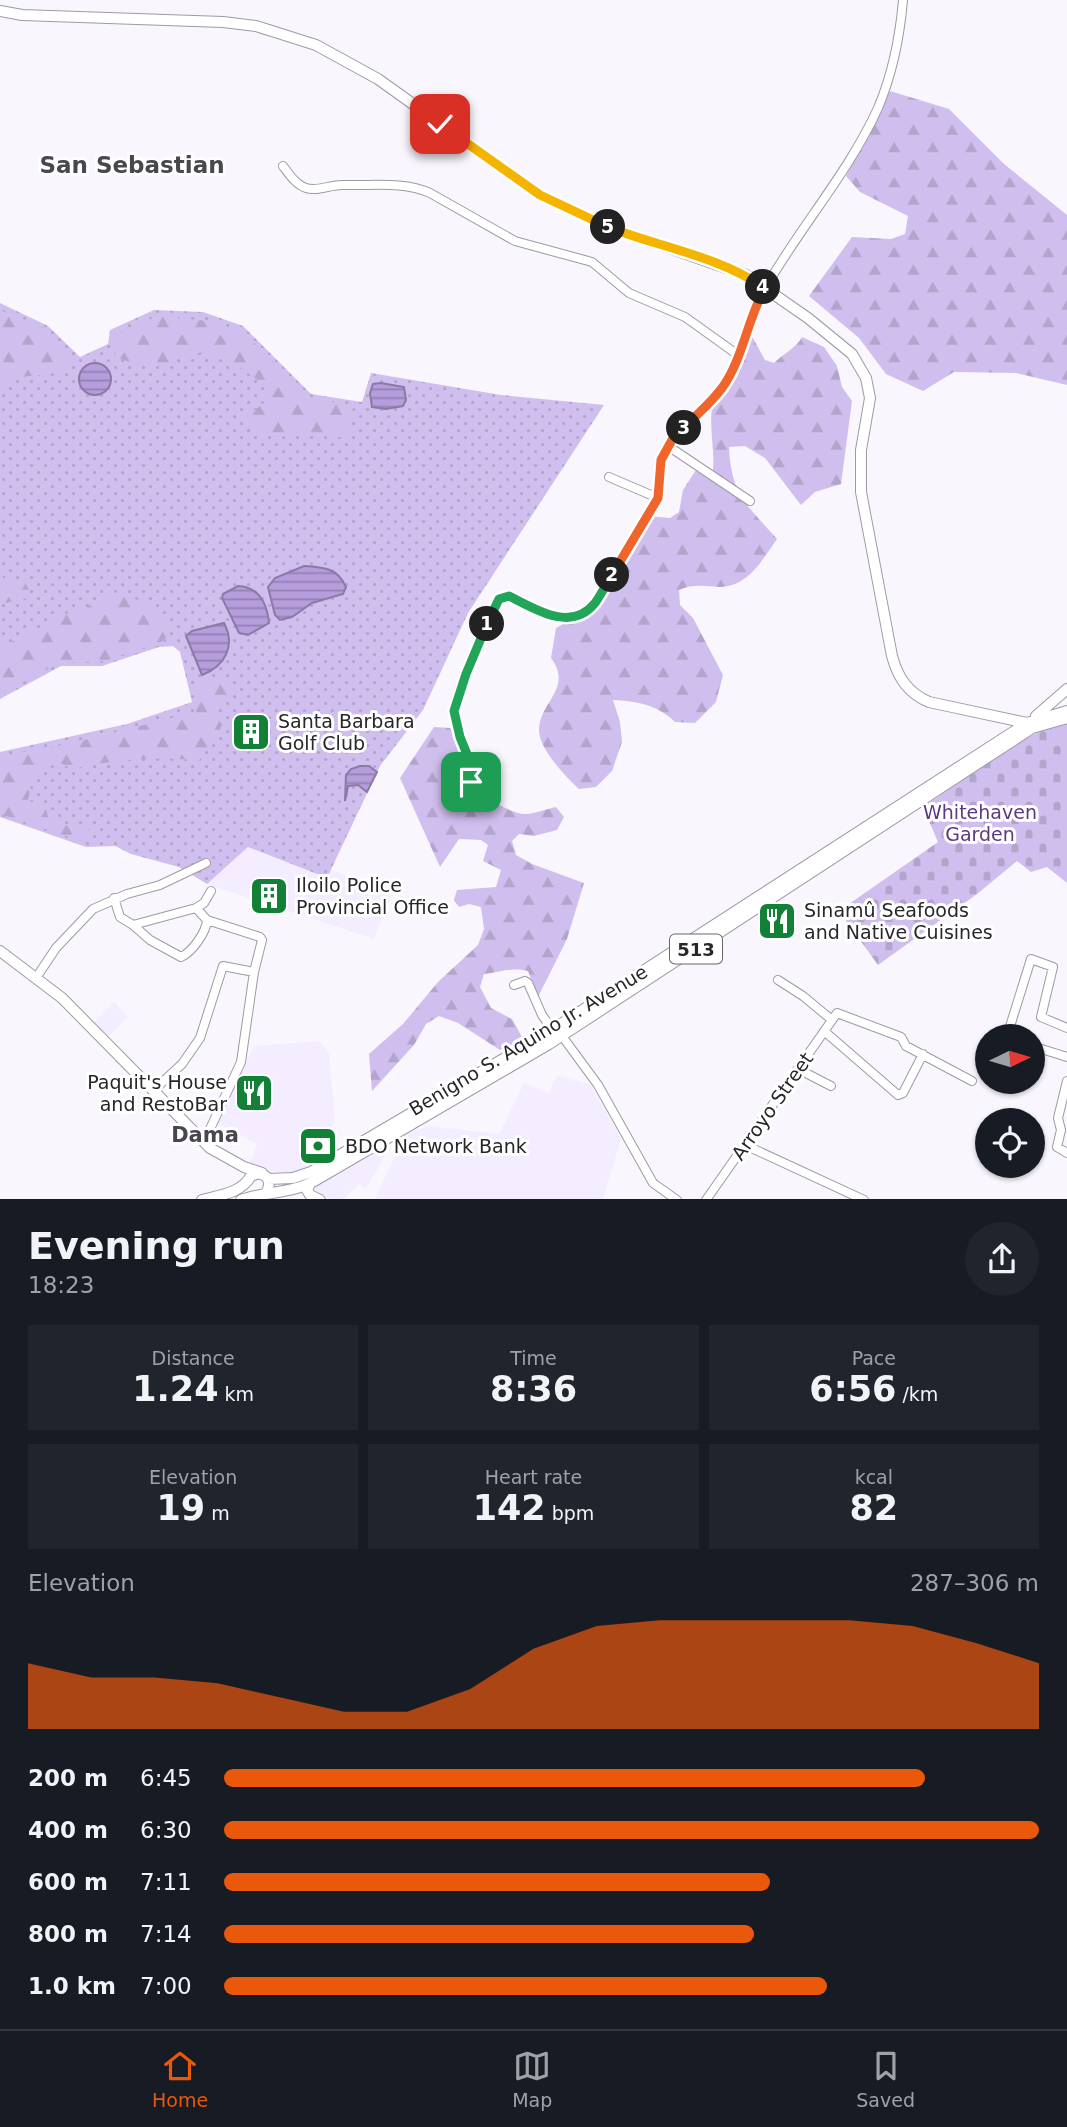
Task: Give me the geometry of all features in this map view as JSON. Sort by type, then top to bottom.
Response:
[{"type":"main road","points":[[0,11],[22,15],[223,22],[256,26],[287,34],[316,45],[362,69],[540,195],[609,227],[746,275],[839,342],[852,354],[866,378],[870,398],[861,450],[861,492],[892,656],[902,681],[916,695],[929,702],[1030,725],[1067,698]]},
{"type":"main road","points":[[1030,725],[1067,689]]},
{"type":"main road","points":[[1045,716],[1067,711]]},
{"type":"main road","name":"Benigno S. Aquino Jr. Avenue","points":[[241,1199],[310,1184],[349,1154],[707,935],[1030,725],[1067,718]]},
{"type":"main road","name":"Benigno S. Aquino Jr. Avenue","points":[[265,1176],[300,1176],[349,1154],[562,1036],[707,935]]},
{"type":"main road","points":[[0,951],[62,998],[155,1089],[204,1142],[244,1167],[265,1176],[270,1186],[260,1196],[250,1192],[244,1167]]},
{"type":"main road","points":[[202,1199],[233,1192],[254,1174],[265,1176]]},
{"type":"main road","points":[[310,1184],[307,1190],[310,1195],[320,1199]]},
{"type":"main road","points":[[278,1193],[294,1199]]},
{"type":"street","points":[[471,782],[471,764],[460,737],[454,711],[466,674],[499,599],[509,596],[553,618],[574,616],[594,605],[658,498],[661,460],[668,446],[722,388],[765,288],[810,217],[835,184],[878,108],[895,50],[904,0]]},
{"type":"street","points":[[283,166],[295,181],[307,189],[345,185],[418,188],[514,241],[592,262],[629,293],[685,317],[738,355]]},
{"type":"street","points":[[668,446],[750,501]]},
{"type":"street","points":[[609,477],[658,498]]},
{"type":"street","points":[[36,978],[46,960],[93,909],[114,898],[160,885],[206,863]]},
{"type":"street","points":[[133,925],[195,908],[204,903],[211,891]]},
{"type":"street","points":[[114,898],[120,917],[150,940],[181,957],[187,954],[203,933],[207,920]]},
{"type":"street","points":[[195,908],[207,920],[260,937],[262,942],[254,972],[238,1073],[218,1108],[204,1142]]},
{"type":"street","points":[[1011,1024],[1031,959],[1053,967],[1041,1017],[1067,1028]]},
{"type":"street","points":[[155,1089],[182,1065],[200,1038],[222,967],[228,965],[254,972]]},
{"type":"street","points":[[778,980],[834,1016],[901,1037],[905,1045],[972,1081]]},
{"type":"street","points":[[514,985],[525,981],[528,983],[542,1015],[552,1029]]},
{"type":"street","name":"Arroyo Street","points":[[706,1199],[834,1016]]},
{"type":"street","points":[[824,1031],[898,1095],[903,1093],[923,1055]]},
{"type":"street","points":[[562,1036],[598,1085],[653,1183],[677,1199]]},
{"type":"street","points":[[1045,1050],[1067,1057]]},
{"type":"street","points":[[798,1069],[831,1086]]},
{"type":"street","points":[[1067,1082],[1058,1118],[1061,1130],[1057,1147],[1067,1153]]},
{"type":"street","points":[[745,1145],[864,1199]]},
{"type":"street","points":[[834,1199],[839,1189]]},
{"type":"shaded area","points":[[95,363],[106,368],[111,379],[106,390],[95,395],[84,390],[79,379],[84,368]]},
{"type":"shaded area","points":[[373,384],[404,387],[406,400],[403,406],[386,409],[372,407],[370,393]]},
{"type":"shaded area","points":[[304,566],[334,572],[346,587],[343,594],[312,603],[292,617],[280,620],[275,615],[268,587],[275,578]]},
{"type":"shaded area","points":[[238,586],[251,589],[261,597],[268,616],[269,623],[248,635],[239,633],[222,598],[223,594]]},
{"type":"shaded area","points":[[224,623],[229,640],[226,654],[217,666],[202,675],[186,636],[192,631]]},
{"type":"shaded area","points":[[369,766],[377,772],[367,792],[358,785],[348,786],[345,801],[346,775],[351,769]]},
{"type":"shaded area","points":[[248,847],[325,878],[329,869],[391,894],[374,939],[207,884]]},
{"type":"shaded area","points":[[114,1002],[128,1017],[106,1039],[92,1024]]},
{"type":"shaded area","points":[[320,1041],[329,1054],[335,1121],[327,1135],[334,1151],[304,1169],[291,1172],[277,1172],[249,1165],[257,1144],[217,1123],[254,1046]]},
{"type":"shaded area","points":[[557,1076],[590,1084],[621,1139],[603,1199],[375,1199],[399,1147],[408,1134],[428,1126],[499,1134],[524,1083],[548,1093]]},
{"type":"shaded area","points":[[380,1147],[385,1156],[366,1188],[359,1184],[344,1199],[332,1199],[316,1194],[314,1191],[318,1184]]},
{"type":"green space","points":[[890,91],[949,109],[1004,164],[1067,215],[1067,385],[1016,373],[954,372],[923,391],[886,374],[859,338],[809,296],[852,237],[891,239],[905,234],[908,216],[860,192],[846,176]]},
{"type":"green space","points":[[0,303],[48,326],[80,357],[108,344],[110,330],[154,310],[203,312],[243,326],[311,394],[362,402],[371,373],[501,395],[604,405],[468,613],[423,710],[380,766],[327,878],[248,847],[207,884],[179,867],[131,854],[115,846],[86,847],[0,817],[0,752],[127,724],[192,702],[180,652],[173,646],[159,647],[102,666],[61,666],[0,699]]},
{"type":"green space","points":[[0,310],[46,328],[76,363],[57,372],[22,377],[0,385]]},
{"type":"green space","points":[[157,316],[218,322],[246,335],[309,397],[353,407],[347,437],[278,436],[259,431],[251,426],[246,417],[265,402],[266,389],[243,370],[214,355],[191,353],[169,363],[156,365],[135,363],[116,357],[112,345],[117,334]]},
{"type":"green space","points":[[747,327],[765,360],[774,363],[802,337],[824,347],[837,366],[842,387],[852,401],[841,484],[815,492],[801,505],[765,458],[745,446],[729,447],[737,489],[777,539],[760,564],[738,583],[718,587],[694,586],[679,590],[680,605],[693,618],[723,675],[716,702],[695,723],[675,722],[646,705],[613,700],[620,722],[622,742],[612,771],[596,787],[579,789],[554,762],[540,737],[541,719],[559,678],[551,658],[556,628],[592,608],[647,516],[670,518],[679,512],[683,490],[696,470],[713,470],[713,403]]},
{"type":"green space","points":[[0,577],[25,582],[29,590],[28,598],[0,604]]},
{"type":"green space","points":[[117,592],[132,597],[157,612],[172,631],[161,642],[104,661],[60,663],[0,694],[0,648],[72,611],[87,607]]},
{"type":"green space","points":[[218,678],[234,692],[216,708],[221,725],[219,740],[206,748],[199,761],[135,759],[72,769],[58,762],[33,776],[28,800],[46,809],[49,820],[80,828],[88,824],[87,843],[0,814],[2,756],[72,743],[196,712],[196,683]]},
{"type":"green space","name":"Whitehaven Garden","points":[[1067,723],[1067,883],[1047,867],[1031,872],[1017,861],[977,894],[878,965],[839,911],[938,842],[923,807],[1015,745],[1053,726]]},
{"type":"green space","points":[[434,727],[450,728],[467,750],[471,763],[469,790],[522,814],[556,807],[564,817],[557,830],[534,836],[519,834],[512,841],[516,855],[532,864],[584,883],[567,939],[538,997],[528,971],[511,970],[484,974],[480,987],[491,1008],[512,1019],[523,1039],[500,1050],[458,1023],[439,1016],[426,1024],[414,1045],[372,1091],[369,1054],[403,1024],[438,982],[478,945],[484,929],[481,907],[469,904],[459,907],[454,900],[457,890],[496,887],[501,870],[483,861],[488,845],[481,840],[459,839],[440,867],[400,778]]},
{"type":"place","name":"Santa Barbara Golf Club","points":[[251,732]]},
{"type":"place","name":"Iloilo Police Provincial Office","points":[[269,896]]},
{"type":"place","name":"Sinamû Seafoods and Native Cuisines","points":[[777,921]]},
{"type":"place","name":"Paquit's House and RestoBar","points":[[254,1093]]},
{"type":"place","name":"BDO Network Bank","points":[[318,1146]]},
{"type":"district","name":"San Sebastian","points":[[132,165]]},
{"type":"district","name":"Dama","points":[[205,1135]]},
{"type":"route","points":[[440,124],[540,195],[609,227],[746,275],[765,288],[722,388],[668,446],[661,460],[658,498],[594,605],[574,616],[553,618],[509,596],[499,599],[454,707],[460,737],[471,764],[471,782]]}]
